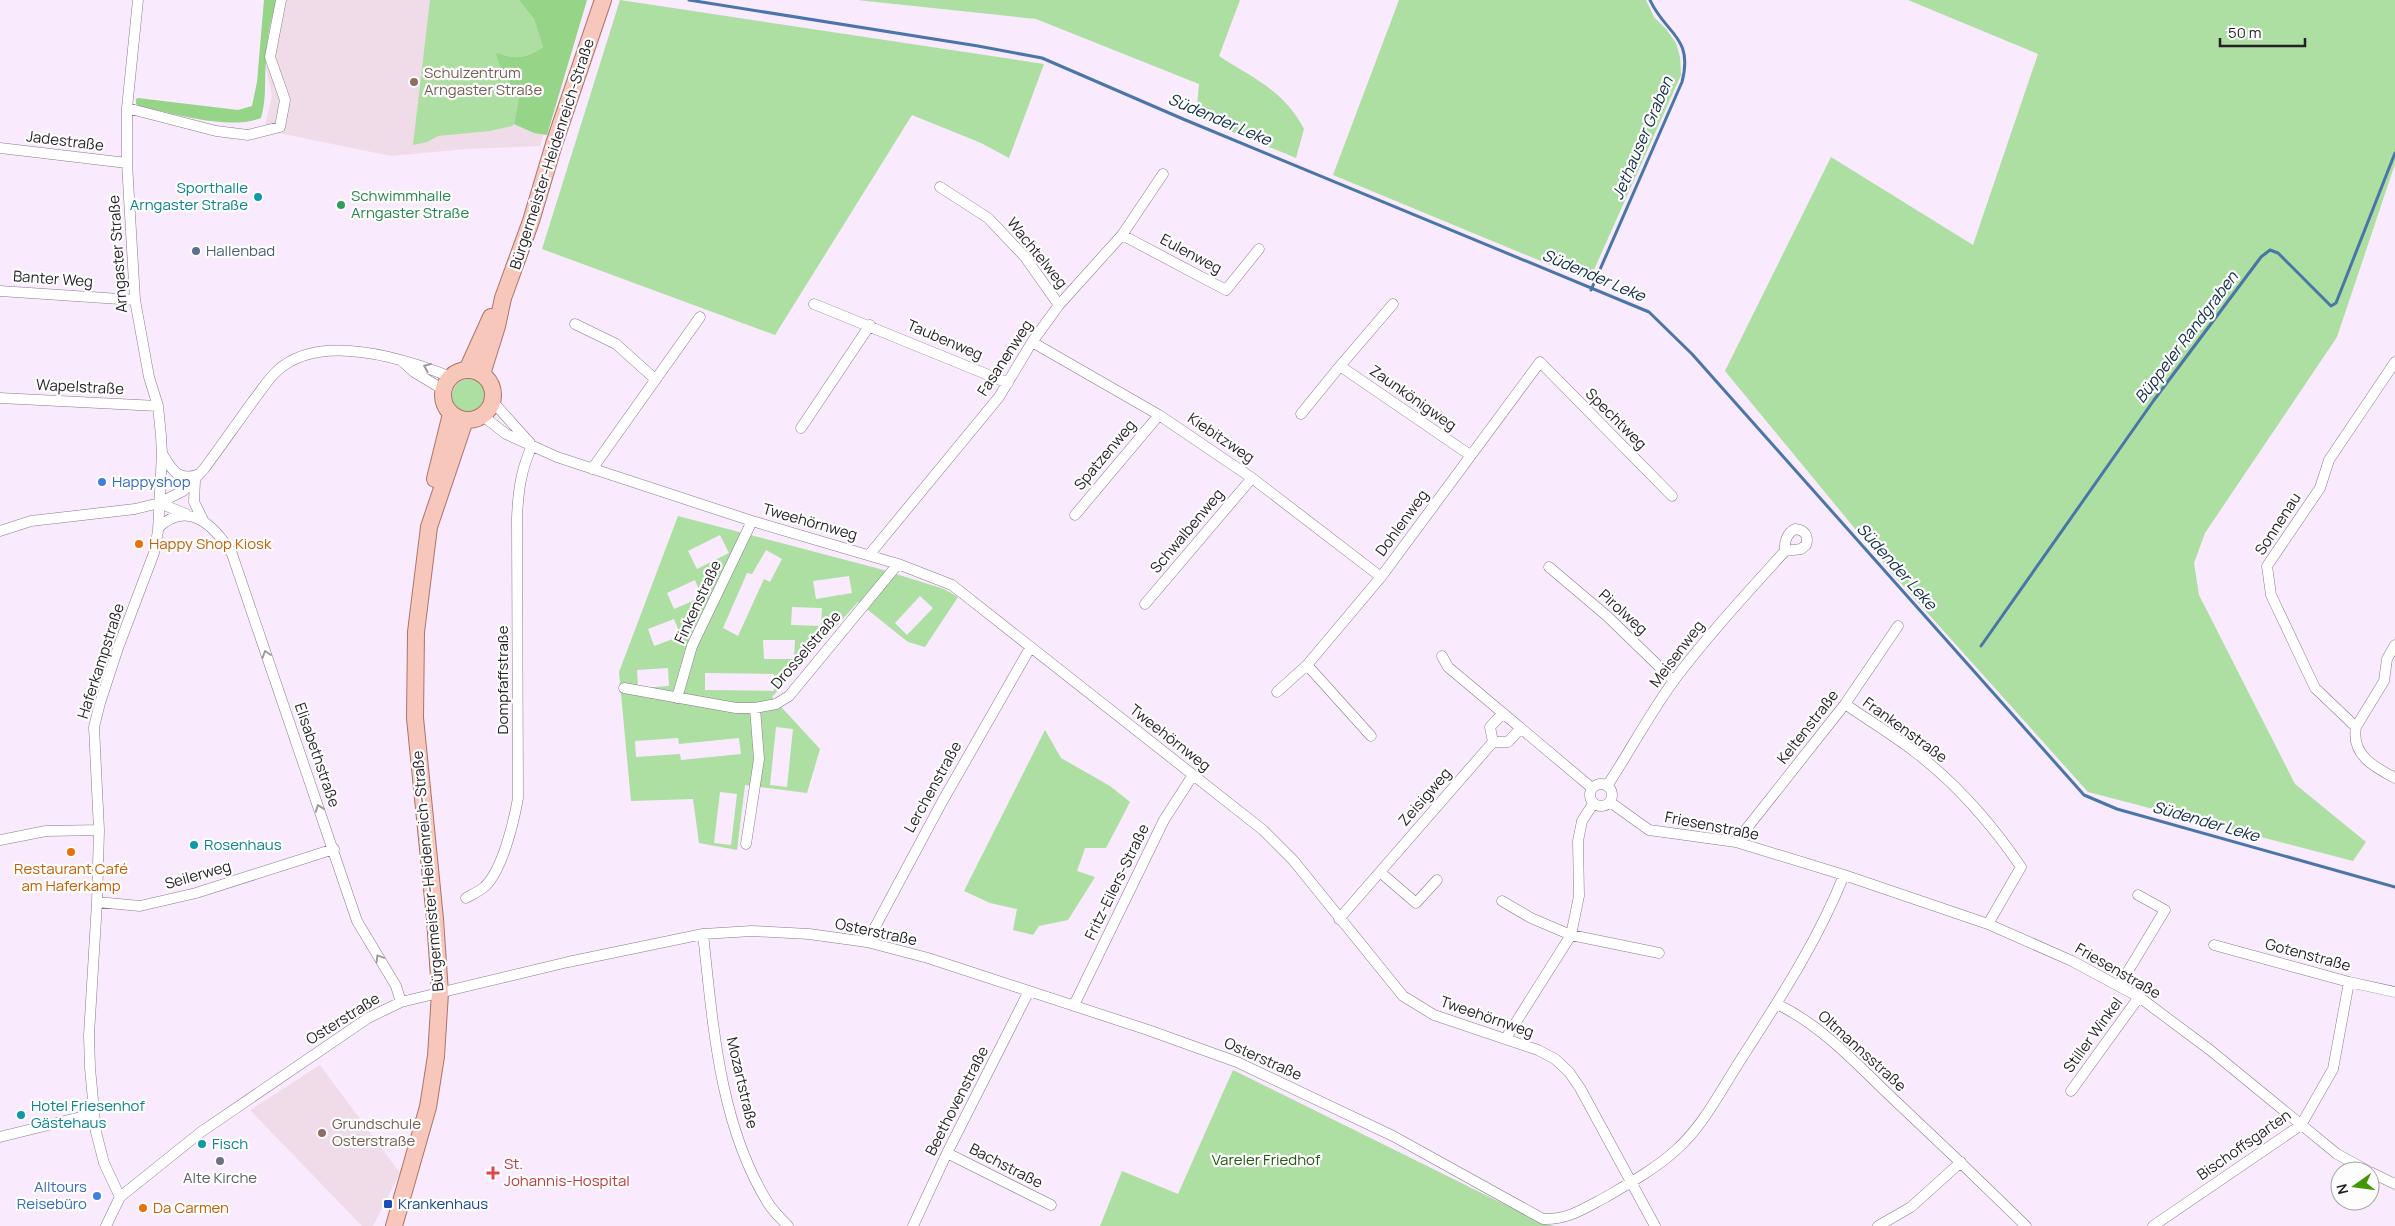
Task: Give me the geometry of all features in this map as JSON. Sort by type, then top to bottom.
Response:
[{"type":"main road","name":"Bürgermeister-Heidenreich-Straße","points":[[474,372],[498,326],[503,298],[531,221],[554,144],[601,5]]},
{"type":"main road","points":[[474,372],[491,384],[493,402],[482,416],[472,420],[458,417],[445,403],[448,384],[474,372]]},
{"type":"main road","name":"Bürgermeister-Heidenreich-Straße","points":[[394,1226],[428,1107],[436,1056],[440,993],[436,928],[418,756],[414,688],[420,590],[433,511],[458,417]]},
{"type":"street","name":"Arngaster Straße","points":[[138,0],[127,108],[127,163],[135,300],[149,377],[158,406],[162,452],[159,503]]},
{"type":"street","points":[[127,108],[216,131],[248,135],[280,127],[285,100],[270,57],[281,0]]},
{"type":"street","name":"Jadestraße","points":[[0,148],[127,163]]},
{"type":"street","name":"Fasanenweg","points":[[869,555],[999,398],[1032,342],[1059,306],[1122,235],[1163,174]]},
{"type":"street","name":"Wachtelweg","points":[[940,187],[988,218],[1025,258],[1059,306]]},
{"type":"street","name":"Eulenweg","points":[[1122,235],[1226,290],[1259,249]]},
{"type":"street","name":"Banter Weg","points":[[0,291],[135,300]]},
{"type":"street","name":"Taubenweg","points":[[814,304],[870,325],[1008,383]]},
{"type":"street","points":[[1301,414],[1394,304]]},
{"type":"street","points":[[592,469],[700,317]]},
{"type":"street","points":[[575,324],[616,344],[655,379]]},
{"type":"street","points":[[801,428],[870,325]]},
{"type":"street","name":"Kiebitzweg","points":[[1032,342],[1159,415],[1252,478],[1381,577]]},
{"type":"street","points":[[0,531],[31,521],[135,510],[159,503],[183,491],[198,476],[276,371],[286,363],[314,354],[361,351],[384,354],[402,362],[414,372],[448,384]]},
{"type":"street","points":[[402,362],[418,364],[448,384]]},
{"type":"street","name":"Dohlenweg","points":[[1277,692],[1307,665],[1381,577],[1540,362]]},
{"type":"street","name":"Spechtweg","points":[[1540,362],[1672,496]]},
{"type":"street","name":"Sonnenau","points":[[2356,727],[2315,688],[2271,594],[2267,566],[2320,488],[2329,460],[2395,362]]},
{"type":"street","name":"Zaunkönigweg","points":[[1340,366],[1470,455]]},
{"type":"street","name":"Wapelstraße","points":[[0,398],[158,406]]},
{"type":"street","name":"Tweehörnweg","points":[[493,402],[532,446]]},
{"type":"street","name":"Spatzenweg","points":[[1074,514],[1159,415]]},
{"type":"street","name":"Tweehörnweg","points":[[482,416],[506,434],[592,469],[752,521],[898,564],[952,585],[1276,843],[1298,865],[1339,919],[1403,996],[1434,1015],[1538,1050],[1555,1060],[1569,1072],[1655,1226]]},
{"type":"street","name":"Dompfaffstraße","points":[[466,898],[484,888],[496,869],[512,833],[518,798],[517,518],[522,470],[532,446]]},
{"type":"street","points":[[162,452],[172,470],[178,475],[198,476]]},
{"type":"street","points":[[198,476],[194,502],[203,521]]},
{"type":"street","name":"Schwalbenweg","points":[[1145,604],[1252,478]]},
{"type":"street","points":[[159,503],[203,521]]},
{"type":"street","name":"Haferkampstraße","points":[[120,1197],[104,1163],[93,1114],[90,1035],[99,830],[94,737],[96,715],[118,648],[154,553],[159,503]]},
{"type":"street","points":[[158,528],[170,518],[190,516]]},
{"type":"street","name":"Elisabethstraße","points":[[203,521],[224,542],[236,565],[357,921],[396,986],[401,1002]]},
{"type":"street","name":"Finkenstraße","points":[[677,698],[692,646],[752,521]]},
{"type":"street","name":"Meisenweg","points":[[1608,786],[1674,680],[1723,619],[1785,551]]},
{"type":"street","name":"Drosselstraße","points":[[624,688],[736,708],[755,708],[776,704],[789,696],[898,564]]},
{"type":"street","name":"Pirolweg","points":[[1549,567],[1607,616],[1674,680]]},
{"type":"street","name":"Keltenstraße","points":[[1736,842],[1845,704],[1898,626]]},
{"type":"street","points":[[2395,645],[2386,659],[2384,681],[2356,727],[2356,746],[2364,759],[2395,778]]},
{"type":"street","name":"Lerchenstraße","points":[[867,942],[942,802],[1030,648]]},
{"type":"street","points":[[1442,656],[1448,667],[1592,788]]},
{"type":"street","points":[[1307,665],[1371,736]]},
{"type":"street","name":"Frankenstraße","points":[[1845,704],[1915,752],[1958,789],[1994,828],[2021,867],[1988,924]]},
{"type":"street","points":[[746,844],[759,759],[755,708]]},
{"type":"street","points":[[1503,713],[1490,727],[1493,742],[1508,742],[1521,728]]},
{"type":"street","name":"Zeisigweg","points":[[1339,919],[1493,742]]},
{"type":"street","name":"Fritz-Eilers-Straße","points":[[1074,1006],[1164,820],[1193,775]]},
{"type":"street","points":[[1599,784],[1608,786],[1612,796],[1610,802],[1601,807],[1593,804],[1589,796],[1592,788],[1599,784]]},
{"type":"street","name":"Friesenstraße","points":[[1610,802],[1649,830],[1736,842],[1988,924],[2072,961],[2139,997],[2210,1050],[2337,1154],[2349,1161]]},
{"type":"street","points":[[1506,1038],[1571,935],[1579,896],[1578,841],[1582,821],[1593,804]]},
{"type":"street","points":[[0,840],[46,831],[99,830]]},
{"type":"street","name":"Seilerweg","points":[[97,902],[140,906],[196,893],[334,849]]},
{"type":"street","points":[[1380,872],[1416,903],[1437,880]]},
{"type":"street","points":[[1631,1182],[1662,1162],[1690,1136],[1777,1004],[1826,920],[1844,876]]},
{"type":"street","points":[[2119,986],[2165,910],[2138,895]]},
{"type":"street","points":[[1502,901],[1531,918],[1571,935],[1659,953]]},
{"type":"street","name":"Osterstraße","points":[[120,1197],[222,1117],[368,1018],[401,1002],[568,962],[703,934],[752,930],[867,942],[928,958],[1237,1062],[1393,1136],[1543,1219],[1557,1220],[1573,1216],[1631,1182]]},
{"type":"street","name":"Mozartstraße","points":[[703,934],[712,1010],[733,1124],[768,1204],[788,1226]]},
{"type":"street","name":"Gotenstraße","points":[[2214,944],[2349,982],[2395,992]]},
{"type":"street","name":"Bischoffsgarten","points":[[2153,1226],[2301,1125],[2333,1069],[2349,982]]},
{"type":"street","name":"Beethovenstraße","points":[[913,1226],[947,1153],[1029,991]]},
{"type":"street","name":"Stiller Winkel","points":[[2071,1091],[2139,997]]},
{"type":"street","name":"Oltmannsstraße","points":[[1777,1004],[1822,1032],[1961,1162],[2026,1226]]},
{"type":"street","points":[[0,1137],[93,1114]]},
{"type":"street","name":"Bachstraße","points":[[947,1153],[1051,1205]]},
{"type":"street","points":[[1878,1226],[1911,1207],[1961,1162]]},
{"type":"street","name":"Friesenstraße","points":[[2380,1177],[2395,1184]]},
{"type":"street","points":[[106,1226],[120,1197]]},
{"type":"shaded area","name":"Schulzentrum Arngaster Straße","points":[[274,0],[583,0],[540,146],[466,149],[391,156],[264,130],[272,96],[266,68]]},
{"type":"shaded area","name":"Grundschule Osterstraße","points":[[320,1065],[400,1173],[373,1226],[362,1226],[250,1110]]},
{"type":"green space","points":[[264,0],[277,0],[268,38],[265,96],[261,118],[248,122],[218,122],[185,117],[141,107],[136,104],[136,99],[138,98],[238,110],[252,106],[257,82]]},
{"type":"green space","points":[[430,0],[519,0],[534,19],[543,47],[522,57],[511,57],[499,53],[502,72],[519,97],[512,126],[489,131],[438,136],[427,142],[413,145]]},
{"type":"green space","points":[[519,0],[587,0],[547,135],[534,133],[514,124],[519,97],[502,72],[496,54],[522,57],[543,47],[534,19]]},
{"type":"green space","points":[[620,0],[1044,64],[1009,158],[981,143],[912,115],[775,335],[542,249]]},
{"type":"green space","points":[[857,0],[1240,0],[1219,56],[1267,86],[1287,104],[1304,129],[1296,158],[1196,117],[1199,84],[1036,19]]},
{"type":"green space","points":[[1399,0],[1646,0],[1654,17],[1676,43],[1680,57],[1681,75],[1589,281],[1333,175]]},
{"type":"green space","points":[[1908,0],[2395,0],[2395,164],[2337,337],[2205,533],[2194,563],[2199,595],[2295,784],[2366,842],[2353,861],[2088,792],[1889,570],[1725,371],[1831,157],[1973,245],[2038,54]]},
{"type":"green space","points":[[469,379],[476,380],[481,384],[485,389],[485,403],[481,408],[476,412],[469,413],[462,412],[457,408],[453,403],[452,396],[453,389],[457,384],[462,380]]},
{"type":"green space","points":[[678,516],[880,569],[944,589],[958,597],[925,647],[908,642],[858,602],[772,697],[820,749],[807,793],[745,785],[737,850],[699,843],[693,799],[631,801],[619,672]],"holes":[[[720,535],[729,553],[697,569],[688,551]],[[766,550],[782,559],[770,582],[764,579],[738,636],[723,628],[747,573],[752,574]],[[849,576],[852,593],[816,599],[813,581]],[[695,580],[702,597],[674,609],[667,593]],[[920,596],[933,608],[907,635],[895,623]],[[792,607],[822,608],[821,626],[791,625]],[[674,619],[681,636],[654,646],[648,629]],[[763,640],[795,640],[794,659],[764,659]],[[668,668],[669,686],[638,688],[637,670]],[[705,673],[774,674],[774,691],[705,690]],[[776,727],[793,729],[787,787],[770,785]],[[678,738],[679,744],[739,738],[741,754],[681,760],[680,754],[636,757],[635,741]],[[720,792],[737,794],[731,845],[714,843]]]},
{"type":"green space","points":[[1045,730],[1061,758],[1110,786],[1130,802],[1106,848],[1085,848],[1077,871],[1095,877],[1068,920],[1039,926],[1033,935],[1013,930],[1017,909],[990,903],[964,891]]},
{"type":"green space","name":"Vareler Friedhof","points":[[1233,1070],[1544,1224],[1555,1226],[1100,1226],[1122,1171],[1178,1194]]},
{"type":"waterway","name":"Südender Leke","points":[[689,0],[1042,58],[1183,119],[1649,312],[1692,354],[2084,795],[2117,809],[2395,887]]},
{"type":"waterway","name":"Jethauser Graben","points":[[1591,290],[1682,82],[1685,67],[1681,45],[1650,0]]},
{"type":"waterway","name":"Büppeler Randgraben","points":[[1981,646],[2154,400],[2261,257],[2270,250],[2278,253],[2331,306],[2336,303],[2395,153]]},
{"type":"place","name":"Schulzentrum Arngaster Straße","points":[[414,82]]},
{"type":"place","name":"Sporthalle Arngaster Straße","points":[[258,197]]},
{"type":"place","name":"Schwimmhalle Arngaster Straße","points":[[341,205]]},
{"type":"place","name":"Hallenbad","points":[[196,251]]},
{"type":"place","name":"Happyshop","points":[[102,482]]},
{"type":"place","name":"Happy Shop Kiosk","points":[[139,544]]},
{"type":"place","name":"Rosenhaus","points":[[194,845]]},
{"type":"place","name":"Restaurant Café am Haferkamp","points":[[71,852]]},
{"type":"place","name":"Hotel Friesenhof Gästehaus","points":[[21,1115]]},
{"type":"place","name":"Grundschule Osterstraße","points":[[322,1133]]},
{"type":"place","name":"Fisch","points":[[202,1144]]},
{"type":"place","name":"Alte Kirche","points":[[220,1161]]},
{"type":"place","name":"St. Johannis-Hospital","points":[[493,1173]]},
{"type":"place","name":"Alltours Reisebüro","points":[[97,1196]]},
{"type":"place","name":"Krankenhaus","points":[[388,1204]]},
{"type":"place","name":"Da Carmen","points":[[143,1208]]}]
